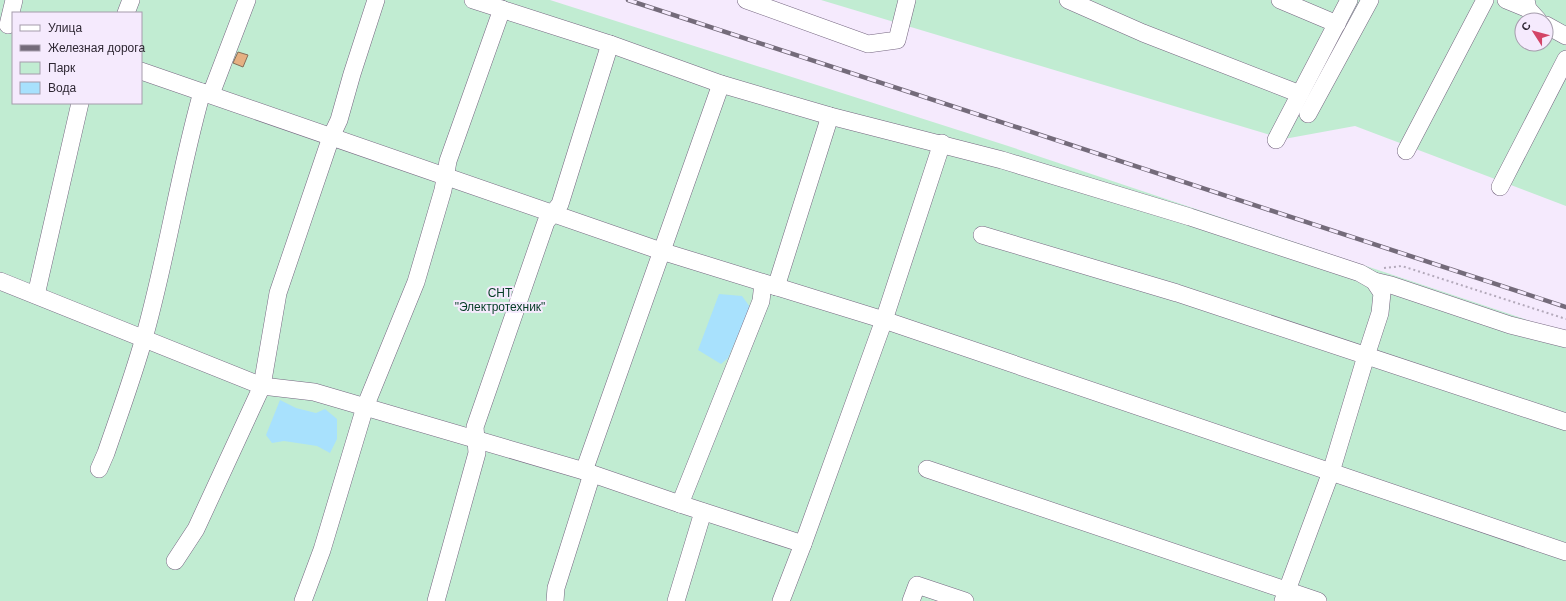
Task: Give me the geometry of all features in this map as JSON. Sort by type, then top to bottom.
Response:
[{"type":"street","points":[[7,25],[14,0]]},
{"type":"street","points":[[126,12],[131,0]]},
{"type":"street","points":[[99,469],[106,453],[144,338],[162,268],[194,119],[247,0]]},
{"type":"street","points":[[175,561],[196,529],[262,386],[278,293],[331,136],[339,120],[376,0]]},
{"type":"street","points":[[473,0],[610,44],[721,84],[830,116],[942,143],[1002,160],[1190,217],[1360,272],[1371,279],[1510,325],[1566,339]]},
{"type":"street","points":[[746,0],[868,44],[897,40],[901,2]]},
{"type":"street","points":[[1068,0],[1143,33],[1300,94]]},
{"type":"street","points":[[1280,0],[1337,24]]},
{"type":"street","points":[[1276,140],[1350,0]]},
{"type":"street","points":[[1308,114],[1370,0]]},
{"type":"street","points":[[1406,151],[1485,0]]},
{"type":"street","points":[[1506,0],[1530,10]]},
{"type":"street","points":[[303,601],[322,550],[365,407],[416,282],[443,190],[448,161],[502,9]]},
{"type":"street","points":[[1554,29],[1566,36]]},
{"type":"street","points":[[436,601],[476,453],[475,427],[546,222],[560,204],[610,44]]},
{"type":"street","points":[[1500,187],[1566,59]]},
{"type":"street","points":[[142,71],[661,251],[884,320],[1566,552]]},
{"type":"street","points":[[554,601],[556,588],[588,472],[661,251],[721,84]]},
{"type":"street","points":[[36,295],[80,104]]},
{"type":"street","points":[[680,504],[761,301],[769,285],[830,116]]},
{"type":"street","points":[[781,601],[884,320],[942,143]]},
{"type":"street","points":[[982,235],[1177,293],[1566,422]]},
{"type":"street","points":[[1285,596],[1331,472],[1380,313],[1382,293],[1371,279]]},
{"type":"street","points":[[0,280],[262,386],[314,392],[588,472],[703,512],[803,544]]},
{"type":"street","points":[[927,469],[1285,596],[1318,601]]},
{"type":"street","points":[[676,601],[703,512]]},
{"type":"street","points":[[911,601],[917,585],[965,601]]},
{"type":"path","points":[[1371,279],[1384,268],[1402,266],[1566,319]]},
{"type":"green space","name":"СНТ \"Электротехник\"","points":[[0,0],[550,0],[1005,145],[1566,333],[1566,601],[0,601]]},
{"type":"green space","points":[[821,0],[1566,0],[1566,206],[1355,126],[1284,139]]},
{"type":"water","points":[[719,294],[742,296],[750,307],[728,358],[721,364],[698,350]]},
{"type":"water","points":[[280,400],[296,408],[316,413],[325,409],[337,419],[337,439],[330,453],[317,446],[284,441],[272,443],[266,435]]},
{"type":"building","points":[[238,52],[248,55],[243,67],[233,63]]},
{"type":"railway","points":[[628,0],[1566,307]]}]
